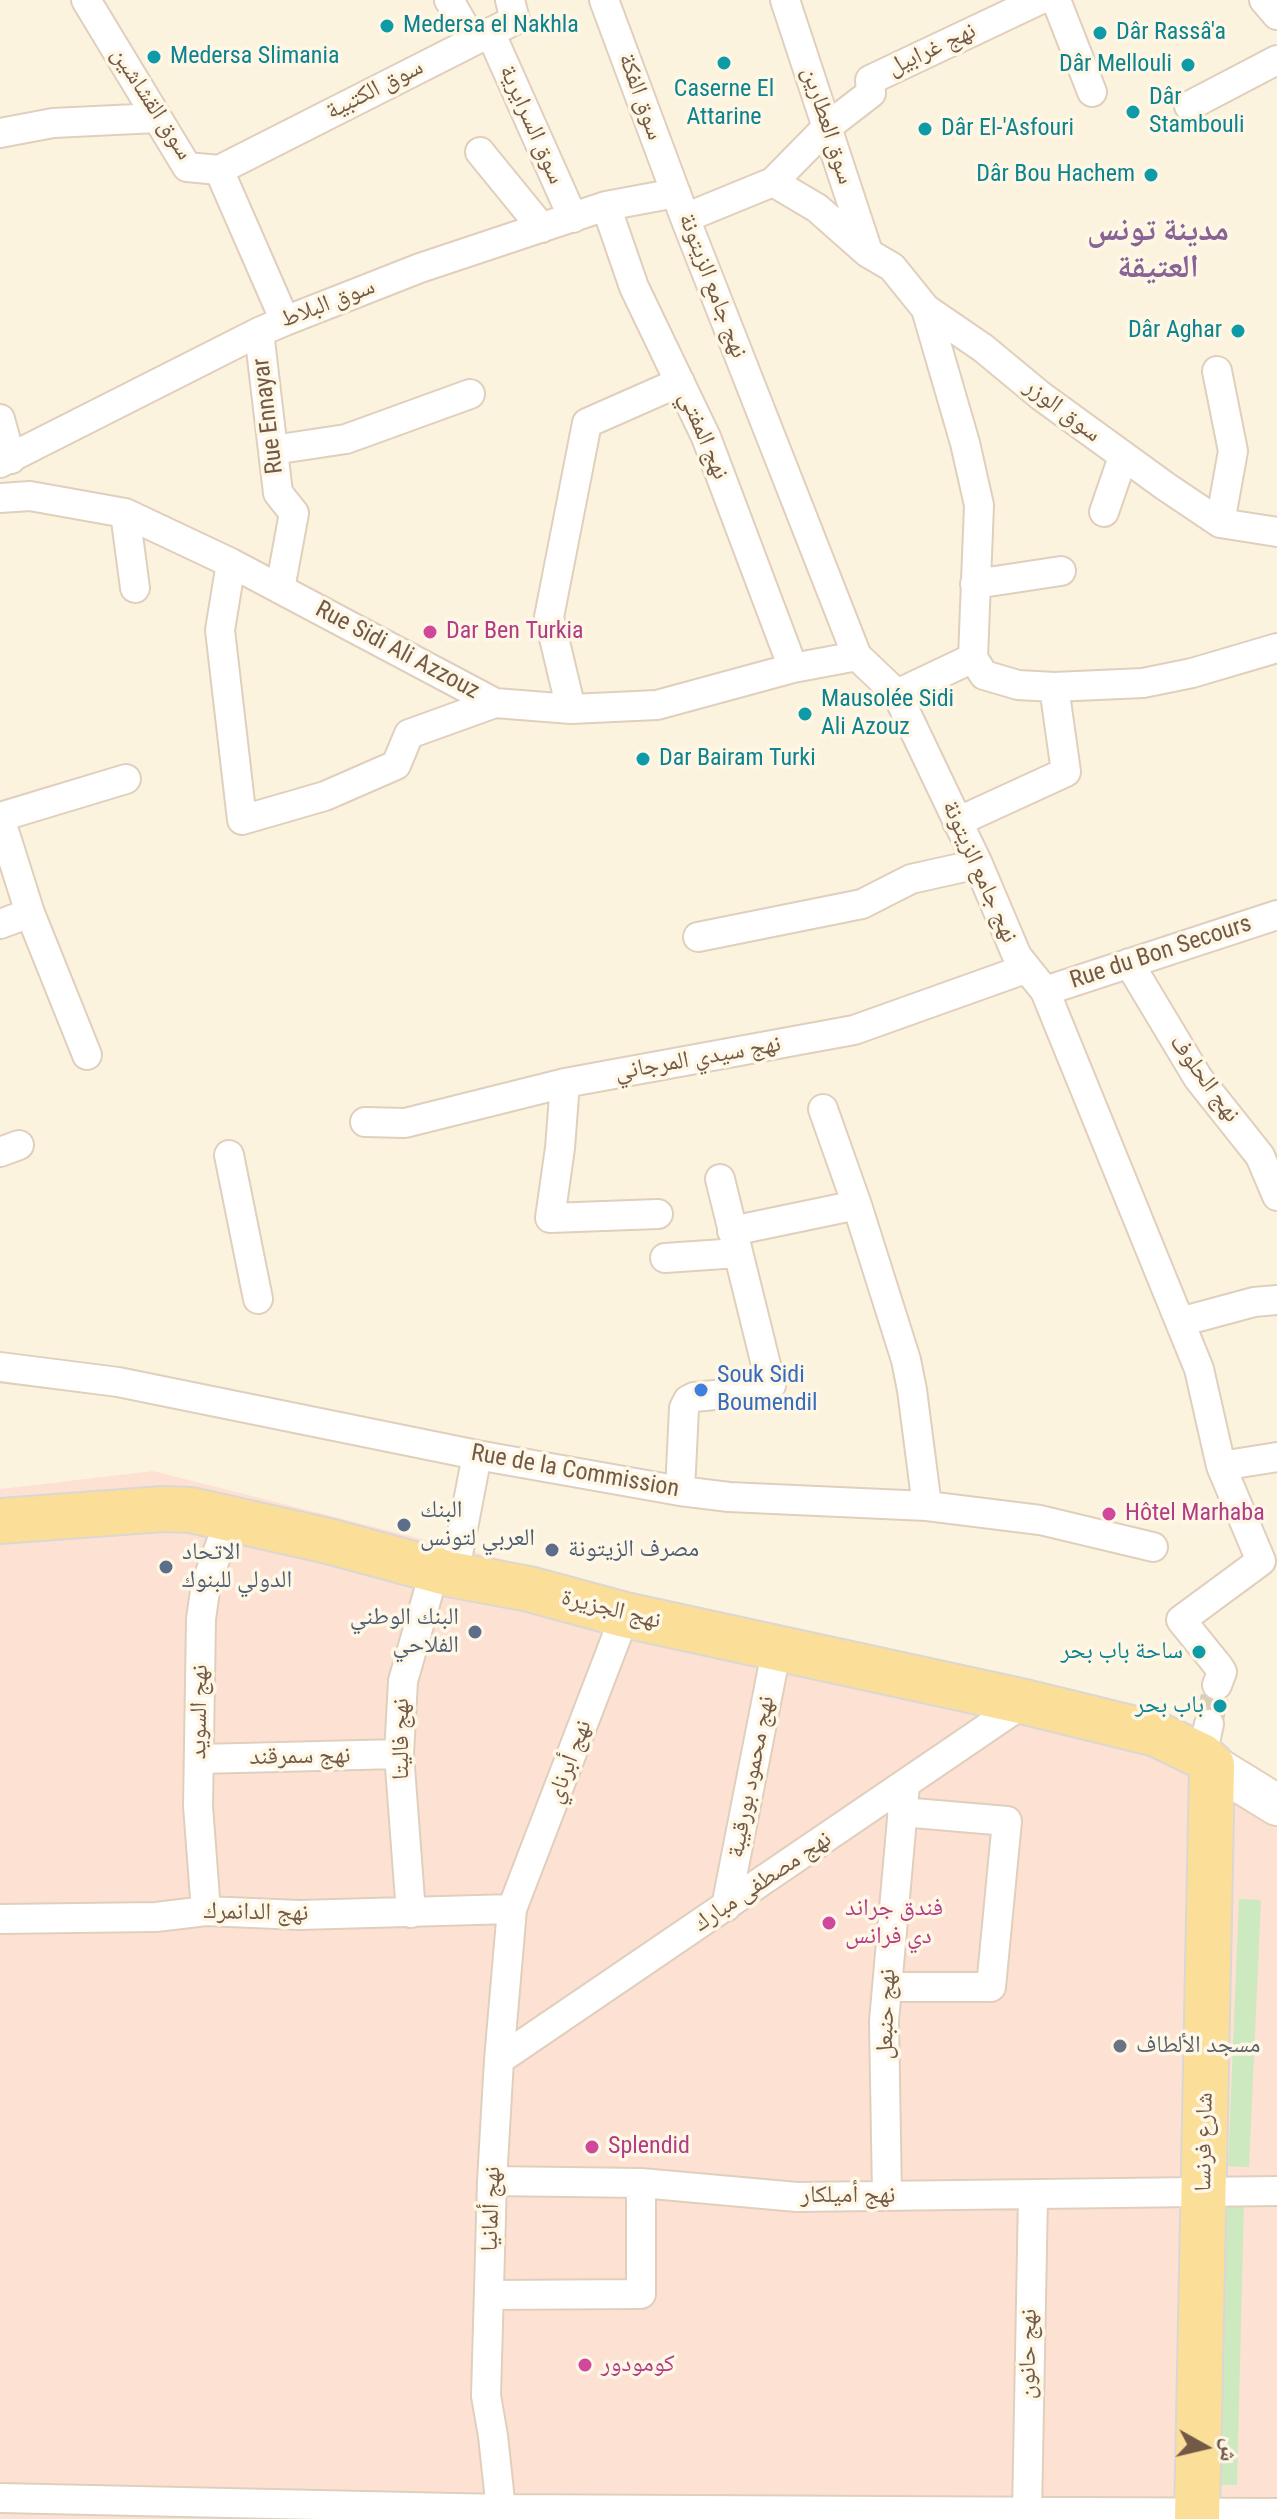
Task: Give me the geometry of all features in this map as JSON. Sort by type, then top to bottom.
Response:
[{"type":"main road","name":"نهج الجزيرة","points":[[0,1521],[163,1509],[191,1510],[444,1572],[529,1589],[625,1615],[1025,1702],[1208,1748]]},
{"type":"main road","points":[[1208,1748],[1277,1805]]},
{"type":"main road","name":"شارع فرنسا","points":[[1197,2517],[1208,1748]]},
{"type":"street","name":"سوق القشاشين","points":[[86,0],[187,167],[219,170],[272,326]]},
{"type":"street","name":"سوق السرايرية","points":[[449,0],[481,36],[573,218]]},
{"type":"street","name":"سوق الكتبية","points":[[219,170],[515,20],[510,0]]},
{"type":"street","name":"سوق الفكة","points":[[604,0],[680,206]]},
{"type":"street","name":"سوق العطارين","points":[[785,0],[868,253]]},
{"type":"street","name":"نهج غرابيل","points":[[680,206],[773,182],[827,127],[871,93],[870,80],[1039,0]]},
{"type":"street","points":[[1056,0],[1092,92]]},
{"type":"street","points":[[1264,0],[1277,15]]},
{"type":"street","points":[[1189,106],[1277,60]]},
{"type":"street","points":[[0,133],[53,123],[157,118]]},
{"type":"street","points":[[480,152],[542,228]]},
{"type":"street","points":[[773,182],[817,208],[868,253]]},
{"type":"street","name":"سوق البلاط","points":[[6,461],[272,326],[420,268],[606,206],[680,206]]},
{"type":"street","name":"نهج المفتي","points":[[606,206],[634,287],[706,437],[793,668]]},
{"type":"street","name":"نهج جامع الزيتونة","points":[[680,206],[857,656],[897,694],[978,864],[1017,956],[1045,991],[1199,1369],[1221,1466],[1261,1561],[1181,1620],[1222,1672],[1217,1685]]},
{"type":"street","name":"سوق الوزر","points":[[868,253],[892,267],[926,309],[983,348],[1123,457],[1220,523],[1277,532]]},
{"type":"street","points":[[926,309],[965,443],[979,505],[973,658],[984,675],[1018,685],[1054,687],[1143,683],[1192,673],[1277,648]]},
{"type":"street","name":"Rue Ennayar","points":[[272,326],[273,450],[278,493],[294,513],[280,589]]},
{"type":"street","points":[[1217,371],[1233,451],[1220,523]]},
{"type":"street","points":[[571,709],[549,617],[587,423],[680,382]]},
{"type":"street","points":[[273,450],[346,439],[470,394]]},
{"type":"street","points":[[0,419],[6,461]]},
{"type":"street","points":[[1104,512],[1123,457]]},
{"type":"street","name":"Rue Sidi Ali Azzouz","points":[[0,498],[30,496],[125,513],[231,563],[495,703],[571,709],[657,705],[793,668],[857,656]]},
{"type":"street","points":[[125,513],[135,588]]},
{"type":"street","points":[[231,563],[220,630],[242,820],[325,796],[396,765],[409,734],[495,703]]},
{"type":"street","points":[[975,584],[1061,571]]},
{"type":"street","points":[[897,694],[973,658]]},
{"type":"street","points":[[957,822],[1066,772],[1054,687]]},
{"type":"street","points":[[87,1055],[30,913],[2,830],[126,779]]},
{"type":"street","points":[[698,937],[862,904],[911,879],[978,864]]},
{"type":"street","points":[[0,924],[30,913]]},
{"type":"street","name":"Rue du Bon Secours","points":[[1045,991],[1277,915]]},
{"type":"street","name":"نهج الحلوف","points":[[1129,963],[1198,1078],[1260,1156],[1277,1196]]},
{"type":"street","name":"نهج سيدي المرجاني","points":[[365,1122],[405,1123],[565,1083],[854,1030],[1025,969]]},
{"type":"street","points":[[565,1083],[550,1218],[658,1214]]},
{"type":"street","points":[[823,1109],[906,1360],[927,1506]]},
{"type":"street","points":[[229,1155],[258,1299]]},
{"type":"street","points":[[680,1491],[684,1408],[688,1400],[766,1390],[771,1385],[720,1179]]},
{"type":"street","points":[[665,1258],[735,1242],[857,1205]]},
{"type":"street","points":[[1180,1322],[1254,1302],[1277,1300]]},
{"type":"street","name":"Rue de la Commission","points":[[0,1367],[118,1382],[477,1455],[680,1491],[729,1497],[927,1506],[1040,1520],[1153,1547]]},
{"type":"street","name":"نهج فاليتا","points":[[411,1913],[399,1754],[403,1681],[444,1572],[477,1455]]},
{"type":"street","points":[[1221,1466],[1277,1457]]},
{"type":"street","name":"نهج السويد","points":[[206,1911],[199,1844],[201,1619],[206,1584],[230,1518]]},
{"type":"street","name":"نهج أبرناي","points":[[512,1909],[625,1615]]},
{"type":"street","name":"نهج محمود بورقيبة","points":[[726,1907],[777,1647]]},
{"type":"street","name":"نهج مصطفى مبارك","points":[[499,2060],[726,1907],[903,1798],[1025,1702]]},
{"type":"street","name":"نهج سمرقند","points":[[200,1759],[399,1754]]},
{"type":"street","points":[[887,1987],[991,1987],[1007,1821],[903,1798]]},
{"type":"street","name":"نهج حنبعل","points":[[887,2196],[884,2021],[903,1798]]},
{"type":"street","name":"نهج الدانمرك","points":[[0,1919],[156,1917],[206,1911],[299,1915],[512,1909]]},
{"type":"street","name":"نهج ألمانيا","points":[[502,2514],[486,2396],[492,2181],[512,1909]]},
{"type":"street","name":"نهج أميلكار","points":[[492,2181],[641,2183],[797,2197],[1277,2191]]},
{"type":"street","points":[[489,2295],[641,2294],[641,2183]]},
{"type":"street","name":"نهج حانون","points":[[1027,2513],[1033,2195]]},
{"type":"street","points":[[0,2498],[502,2514],[1027,2513],[1197,2517],[1277,2513]]},
{"type":"shaded area","points":[[153,1471],[656,1598],[1046,1683],[1173,1720],[1277,1788],[1277,2519],[0,2519],[0,1489]]},
{"type":"green space","points":[[1239,1899],[1261,1900],[1249,2167],[1228,2166]]},
{"type":"green space","points":[[1215,2201],[1244,2202],[1237,2485],[1208,2485]]},
{"type":"tunnel","points":[[1209,1724],[1217,1685]]},
{"type":"place","name":"Medersa el Nakhla","points":[[387,26]]},
{"type":"place","name":"Dâr Rassâ'a","points":[[1100,33]]},
{"type":"place","name":"Medersa Slimania","points":[[154,57]]},
{"type":"place","name":"Caserne El Attarine","points":[[724,63]]},
{"type":"place","name":"Dâr Mellouli","points":[[1188,65]]},
{"type":"place","name":"Dâr Stambouli","points":[[1133,112]]},
{"type":"place","name":"Dâr El-'Asfouri","points":[[925,129]]},
{"type":"place","name":"Dâr Bou Hachem","points":[[1151,175]]},
{"type":"place","name":"Dâr Aghar","points":[[1238,331]]},
{"type":"place","name":"Dar Ben Turkia","points":[[430,632]]},
{"type":"place","name":"Mausolée Sidi Ali Azouz","points":[[805,714]]},
{"type":"place","name":"Dar Bairam Turki","points":[[643,759]]},
{"type":"place","name":"Souk Sidi Boumendil","points":[[701,1390]]},
{"type":"place","name":"Hôtel Marhaba","points":[[1109,1514]]},
{"type":"place","name":"البنك العربي لتونس","points":[[404,1525]]},
{"type":"place","name":"مصرف الزيتونة","points":[[552,1550]]},
{"type":"place","name":"الاتحاد الدولي للبنوك","points":[[166,1567]]},
{"type":"place","name":"البنك الوطني الفلاحي","points":[[475,1632]]},
{"type":"place","name":"ساحة باب بحر","points":[[1199,1652]]},
{"type":"place","name":"باب بحر","points":[[1220,1706]]},
{"type":"place","name":"فندق جراند دي فرانس","points":[[829,1923]]},
{"type":"place","name":"مسجد الألطاف","points":[[1120,2046]]},
{"type":"place","name":"Splendid","points":[[592,2147]]},
{"type":"place","name":"كومودور","points":[[585,2365]]},
{"type":"district","name":"مدينة تونس العتيقة","points":[[1158,250]]}]
